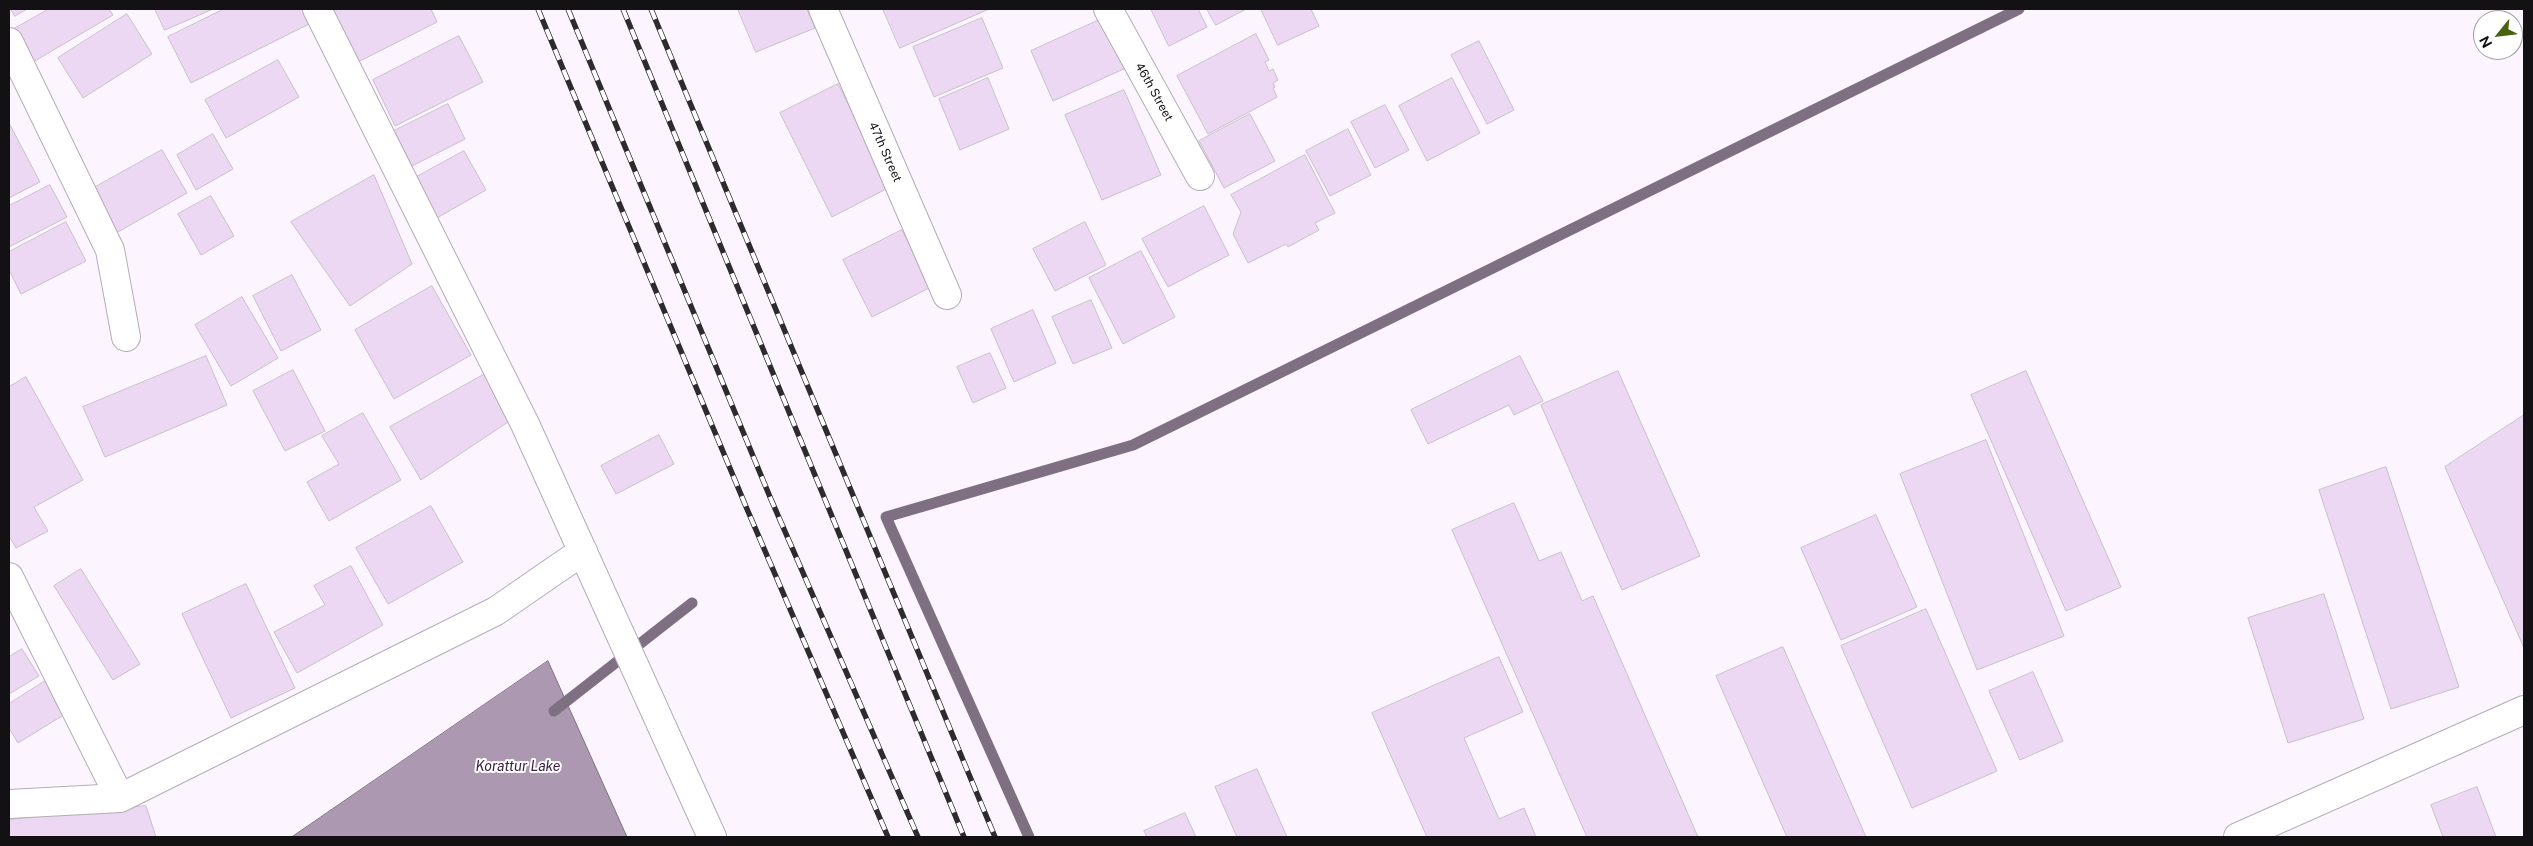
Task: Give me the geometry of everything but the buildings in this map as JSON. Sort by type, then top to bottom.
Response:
[{"type":"street","points":[[317,9],[525,424],[712,837]]},
{"type":"street","name":"47th Street","points":[[823,9],[947,295]]},
{"type":"street","name":"46th Street","points":[[1108,9],[1200,176]]},
{"type":"street","points":[[9,42],[110,250],[126,337]]},
{"type":"street","points":[[9,804],[120,798],[496,611],[583,551]]},
{"type":"street","points":[[9,577],[120,798]]},
{"type":"street","points":[[2238,837],[2524,710]]},
{"type":"water","name":"Korattur Lake","points":[[548,661],[627,837],[292,837]]},
{"type":"waterway","points":[[1029,837],[886,517],[1133,445],[2019,9]]},
{"type":"waterway","points":[[554,711],[692,603]]},
{"type":"railway","points":[[538,9],[747,509],[888,837]]},
{"type":"railway","points":[[568,9],[770,497],[918,837]]},
{"type":"railway","points":[[623,9],[964,837]]},
{"type":"railway","points":[[651,9],[995,837]]}]
